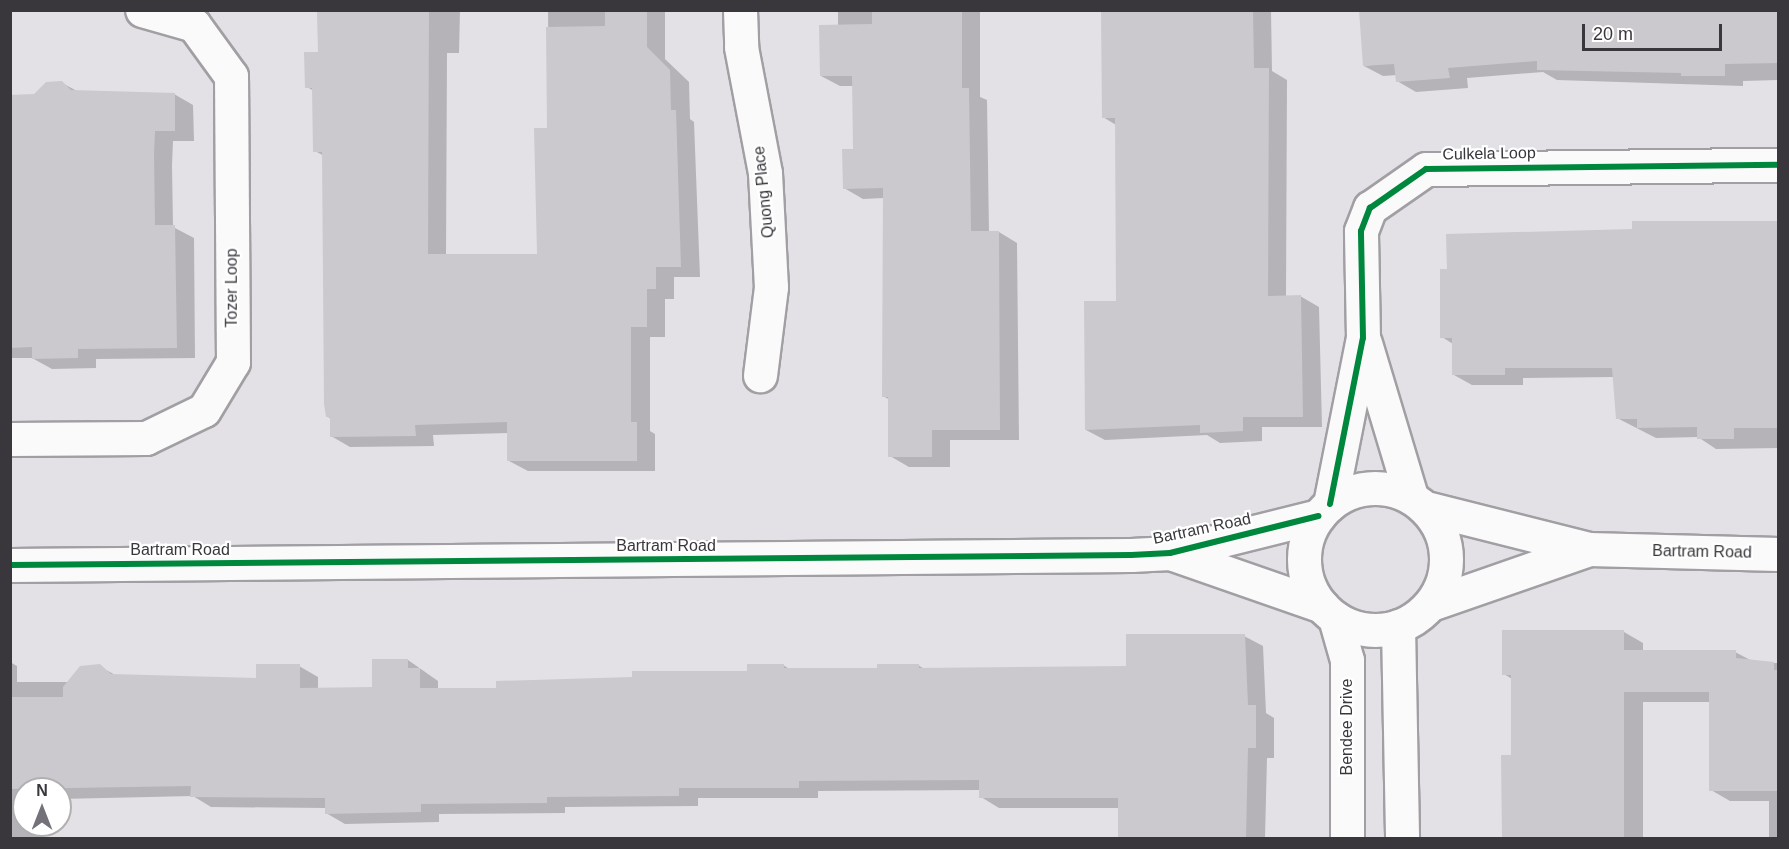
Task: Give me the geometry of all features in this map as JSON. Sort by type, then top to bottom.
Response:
[{"type":"street","name":"Tozer Loop","points":[[10,439],[146,438],[204,410],[233,362],[231,76],[194,25],[142,10]]},
{"type":"street","name":"Quong Place","points":[[740,10],[741,47],[765,172],[771,287],[760,375]]},
{"type":"street","name":"Culkela Loop","points":[[1324,510],[1363,338],[1361,231],[1370,208],[1426,169],[1779,165]]},
{"type":"street","name":"Culkela Loop","points":[[1363,338],[1418,502]]},
{"type":"street","points":[[1359,489],[1393,489],[1418,502],[1438,524],[1447,565],[1431,604],[1398,626],[1376,630],[1355,627],[1328,612],[1309,585],[1303,562],[1307,538],[1324,510],[1359,489]]},
{"type":"street","name":"Bartram Road","points":[[1418,502],[1589,549],[1779,554]]},
{"type":"street","name":"Bartram Road","points":[[10,565],[1170,553],[1324,510]]},
{"type":"street","name":"Bartram Road","points":[[1431,604],[1589,549]]},
{"type":"street","name":"Bartram Road","points":[[1170,553],[1328,612]]},
{"type":"street","name":"Bendee Drive","points":[[1328,612],[1347,660],[1347,838]]},
{"type":"street","points":[[1398,626],[1402,838]]},
{"type":"building","points":[[323,10],[429,10],[428,254],[537,254],[534,128],[547,128],[546,27],[605,26],[605,10],[647,10],[647,47],[670,70],[671,110],[676,110],[681,267],[656,267],[656,289],[647,289],[647,327],[631,327],[631,422],[637,422],[637,461],[507,461],[507,422],[415,425],[416,436],[330,437],[330,417],[326,417],[324,404],[322,152],[313,152],[312,88],[305,88],[304,52],[318,52],[317,12]]},
{"type":"building","points":[[872,10],[962,10],[962,88],[969,88],[971,231],[999,231],[1000,430],[932,430],[932,457],[888,457],[888,397],[882,397],[883,188],[843,189],[842,149],[853,149],[852,76],[820,76],[819,25],[872,24]]},
{"type":"building","points":[[1253,10],[1254,68],[1269,68],[1268,296],[1301,295],[1303,417],[1243,417],[1243,431],[1200,433],[1200,425],[1085,430],[1084,301],[1116,301],[1115,118],[1102,118],[1101,12]]},
{"type":"building","points":[[1359,10],[1779,10],[1779,63],[1725,64],[1725,76],[1681,76],[1681,73],[1537,70],[1537,61],[1448,68],[1450,78],[1396,82],[1394,64],[1363,66]]},
{"type":"building","points":[[62,81],[71,90],[175,93],[175,131],[155,131],[154,154],[155,225],[175,225],[177,348],[78,349],[78,358],[32,359],[32,347],[10,348],[10,95],[34,94],[46,82]]},
{"type":"building","points":[[1632,221],[1779,221],[1779,428],[1734,428],[1734,439],[1697,439],[1697,427],[1637,428],[1637,419],[1616,419],[1612,368],[1505,368],[1505,375],[1452,375],[1452,338],[1440,338],[1440,269],[1447,269],[1446,234],[1632,229]]},
{"type":"building","points":[[1502,630],[1624,630],[1624,650],[1736,650],[1736,658],[1774,662],[1774,670],[1779,670],[1779,791],[1709,791],[1709,692],[1624,692],[1624,838],[1502,838],[1501,755],[1511,755],[1511,675],[1502,675]]},
{"type":"building","points":[[1126,634],[1245,634],[1248,705],[1256,705],[1256,748],[1248,748],[1246,838],[1118,838],[1118,798],[979,798],[979,780],[799,781],[799,788],[679,788],[679,796],[547,797],[547,803],[421,804],[421,812],[325,814],[325,798],[190,797],[191,786],[72,788],[72,777],[12,777],[12,789],[10,789],[10,697],[63,697],[63,687],[80,666],[100,664],[111,674],[256,678],[256,664],[300,664],[300,688],[372,687],[372,659],[408,659],[408,668],[420,668],[420,688],[496,688],[496,681],[632,677],[632,671],[747,671],[747,664],[784,664],[784,668],[877,668],[877,664],[919,664],[919,668],[1126,666]]},
{"type":"cycle path","points":[[1330,504],[1363,338],[1361,231],[1370,208],[1426,169],[1778,165]]},
{"type":"cycle path","points":[[10,565],[1131,555],[1170,553],[1318,516]]}]
